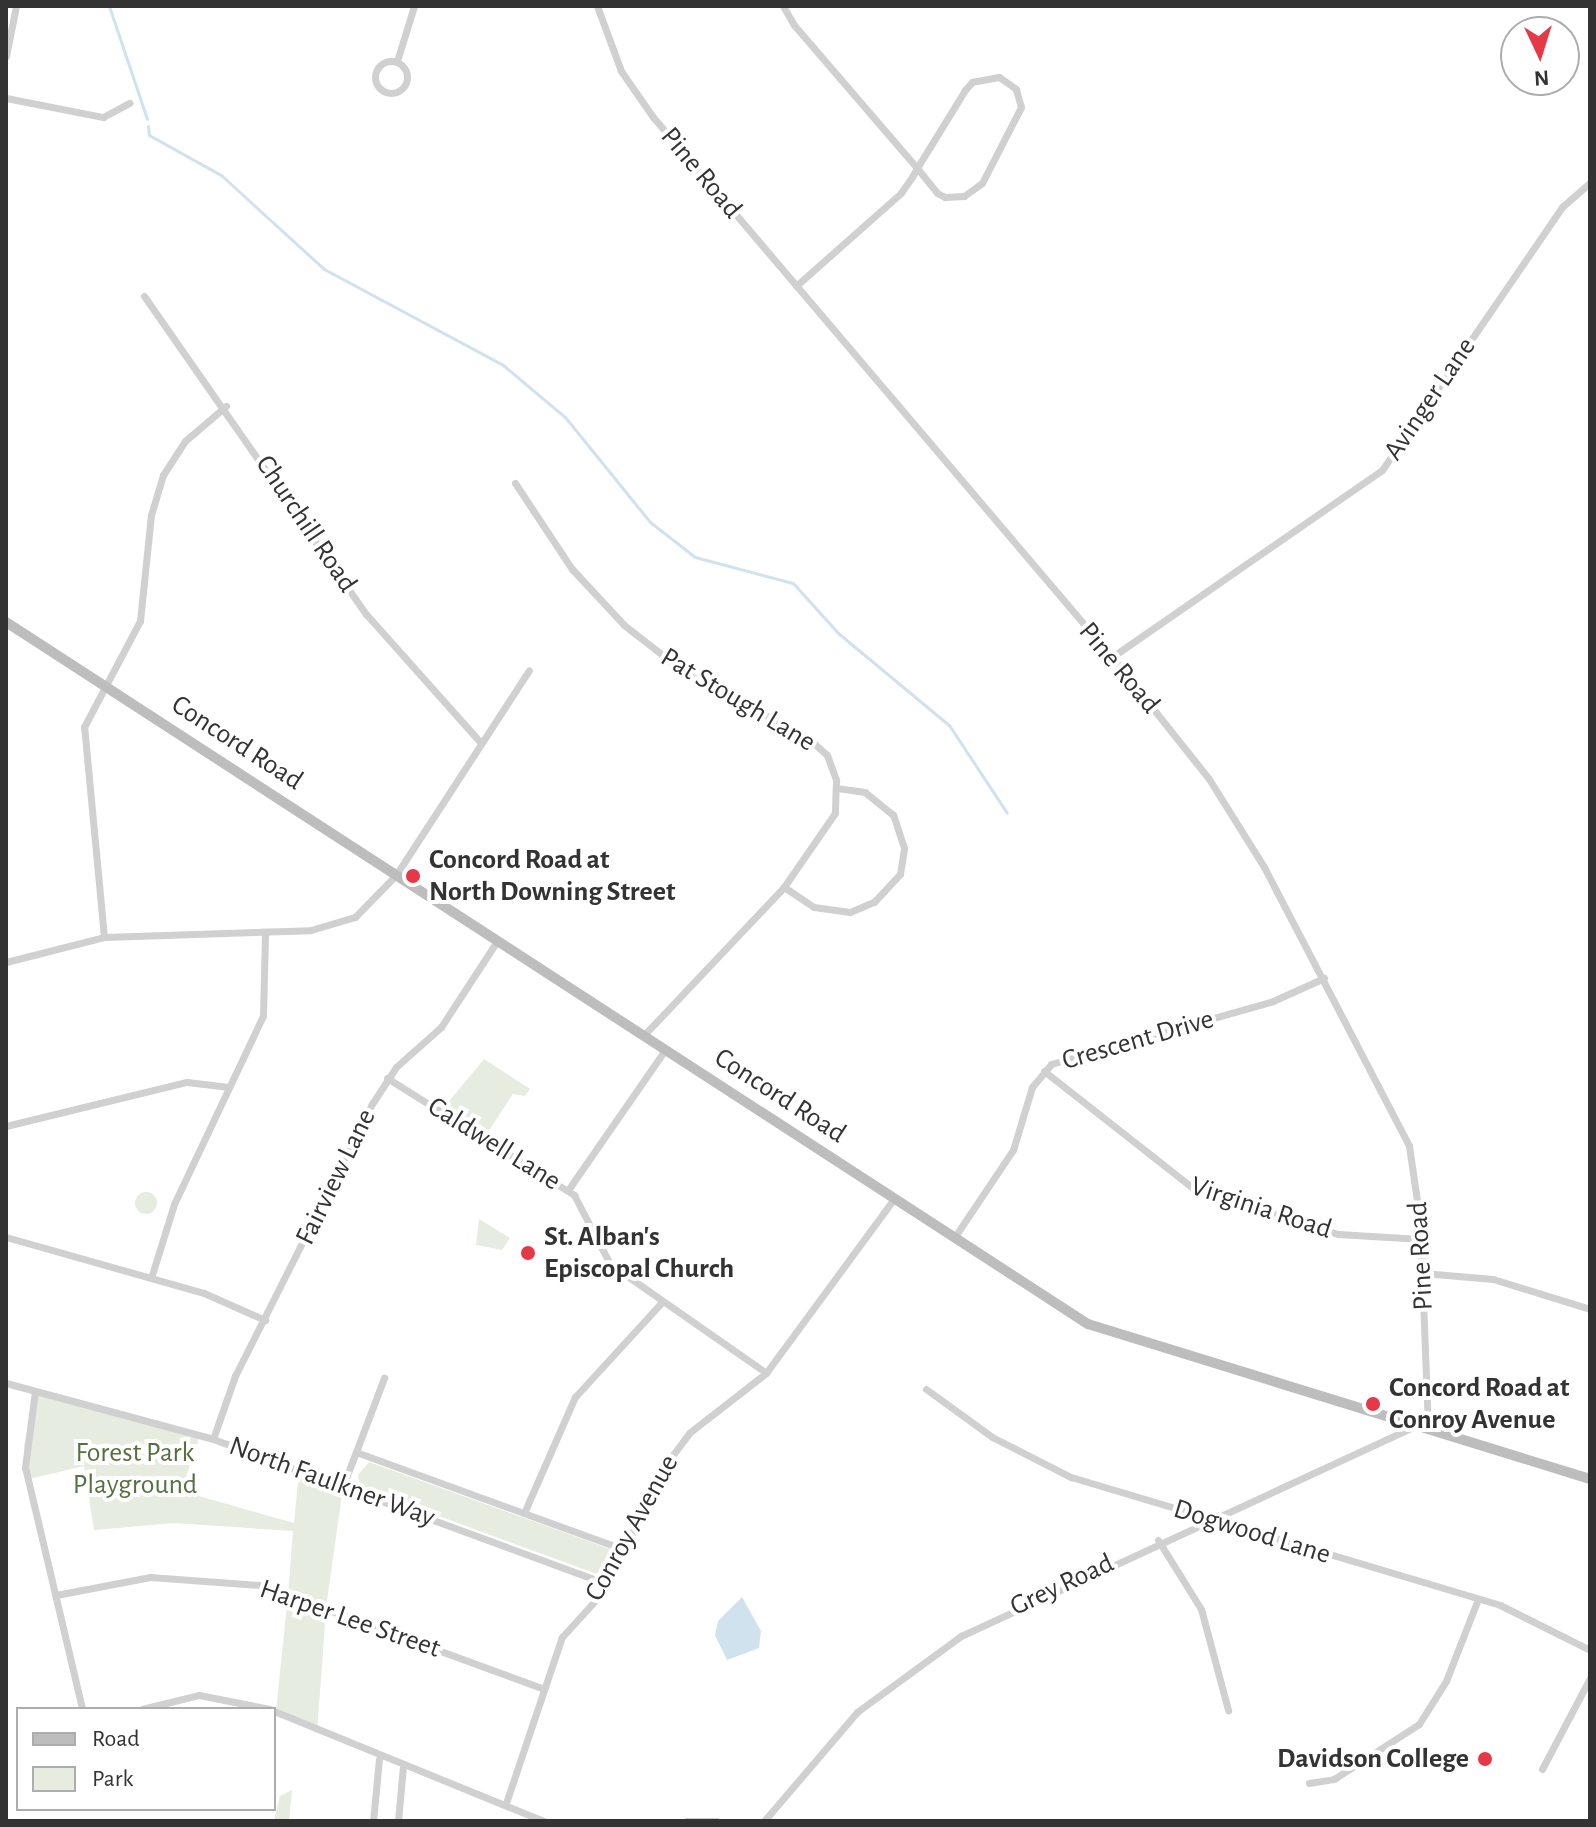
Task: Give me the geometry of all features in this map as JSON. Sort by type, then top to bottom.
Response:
[{"type":"main road","name":"Concord Road","points":[[6,622],[954,1239],[1105,1332],[1590,1479]]},
{"type":"street","points":[[6,56],[16,6]]},
{"type":"street","points":[[397,61],[377,68],[374,78],[384,91],[406,83],[397,61],[414,6]]},
{"type":"street","name":"Pine Road","points":[[597,6],[632,88],[1112,657],[1209,779],[1324,978],[1401,1121],[1421,1239],[1428,1431]]},
{"type":"street","points":[[783,6],[917,168],[945,197],[973,192],[1019,116],[1016,89],[999,77],[972,82],[917,168],[879,215],[796,286]]},
{"type":"street","points":[[6,98],[103,117],[129,103]]},
{"type":"street","name":"Avinger Lane","points":[[1112,657],[1382,470],[1562,207],[1590,183]]},
{"type":"street","name":"Churchill Road","points":[[144,296],[226,406],[366,614],[480,742]]},
{"type":"street","points":[[104,937],[81,744],[88,716],[108,689],[140,621],[151,515],[163,475],[185,441],[226,406]]},
{"type":"street","name":"Pat Stough Lane","points":[[515,483],[548,536],[614,616],[687,674],[815,743],[837,788]]},
{"type":"street","points":[[6,962],[104,937],[265,932],[340,924],[368,910],[396,875],[529,670]]},
{"type":"street","points":[[643,1036],[784,887],[830,822],[837,788],[865,792],[893,815],[904,848],[900,874],[874,902],[850,912],[814,907],[784,887]]},
{"type":"street","points":[[151,1278],[174,1204],[263,1016],[265,932]]},
{"type":"street","name":"Fairview Lane","points":[[213,1439],[265,1320],[387,1078],[441,1027],[497,941]]},
{"type":"street","name":"Crescent Drive","points":[[954,1239],[1013,1150],[1044,1071],[1077,1051],[1242,1011],[1324,978]]},
{"type":"street","points":[[568,1190],[665,1050]]},
{"type":"street","name":"Virginia Road","points":[[1044,1071],[1194,1189],[1338,1234],[1421,1239]]},
{"type":"street","name":"Caldwell Lane","points":[[387,1078],[568,1190],[603,1257],[662,1302],[766,1373]]},
{"type":"street","points":[[6,1126],[187,1082],[229,1087]]},
{"type":"street","name":"Conroy Avenue","points":[[506,1803],[562,1637],[608,1584],[681,1442],[766,1373],[814,1318],[894,1199]]},
{"type":"street","points":[[6,1237],[151,1278],[265,1320]]},
{"type":"street","points":[[1423,1273],[1483,1277],[1590,1309]]},
{"type":"street","points":[[524,1513],[575,1397],[662,1302]]},
{"type":"street","points":[[343,1486],[384,1378]]},
{"type":"street","name":"North Faulkner Way","points":[[6,1383],[213,1439],[608,1584]]},
{"type":"street","name":"Dogwood Lane","points":[[926,1389],[1056,1471],[1478,1599],[1590,1650]]},
{"type":"street","points":[[35,1391],[23,1456],[82,1707]]},
{"type":"street","name":"Grey Road","points":[[764,1821],[826,1742],[900,1676],[983,1622],[1158,1540],[1414,1427]]},
{"type":"street","points":[[356,1452],[625,1550]]},
{"type":"street","points":[[1158,1540],[1201,1609],[1228,1710]]},
{"type":"street","name":"Harper Lee Street","points":[[56,1595],[158,1577],[260,1585],[544,1689]]},
{"type":"street","points":[[1309,1783],[1334,1779],[1419,1724],[1446,1681],[1478,1599]]},
{"type":"street","points":[[1542,1769],[1590,1678]]},
{"type":"street","points":[[150,1707],[199,1695],[257,1707]]},
{"type":"street","points":[[276,1712],[379,1759],[506,1803],[544,1821]]},
{"type":"street","points":[[373,1821],[379,1759]]},
{"type":"street","points":[[398,1821],[403,1766]]},
{"type":"street","points":[[687,1821],[717,1821]]},
{"type":"green space","points":[[484,1059],[530,1089],[525,1096],[513,1094],[484,1138],[441,1111]]},
{"type":"green space","points":[[146,1192],[157,1203],[146,1214],[135,1203]]},
{"type":"green space","points":[[479,1219],[510,1238],[502,1250],[476,1245]]},
{"type":"green space","name":"Forest Park Playground","points":[[36,1392],[200,1436],[181,1491],[294,1523],[299,1471],[343,1487],[326,1608],[288,1594],[293,1531],[174,1523],[94,1530],[84,1466],[29,1479],[24,1446]]},
{"type":"green space","points":[[369,1462],[610,1549],[614,1560],[606,1574],[594,1573],[360,1487],[358,1475]]},
{"type":"green space","points":[[288,1595],[326,1610],[317,1733],[276,1711]]},
{"type":"green space","points":[[292,1790],[289,1821],[274,1821],[280,1796]]},
{"type":"water","points":[[742,1597],[761,1631],[759,1648],[727,1660],[715,1635],[718,1621]]},
{"type":"waterway","points":[[109,6],[147,119]]},
{"type":"waterway","points":[[148,126],[149,135],[221,175],[324,269],[503,365],[565,417],[650,522],[695,557],[793,583],[838,633],[949,725],[1007,813]]},
{"type":"place","name":"Concord Road at North Downing Street","points":[[413,876]]},
{"type":"place","name":"St. Alban's Episcopal Church","points":[[528,1253]]},
{"type":"place","name":"Concord Road at Conroy Avenue","points":[[1373,1404]]},
{"type":"place","name":"Davidson College","points":[[1485,1759]]}]
